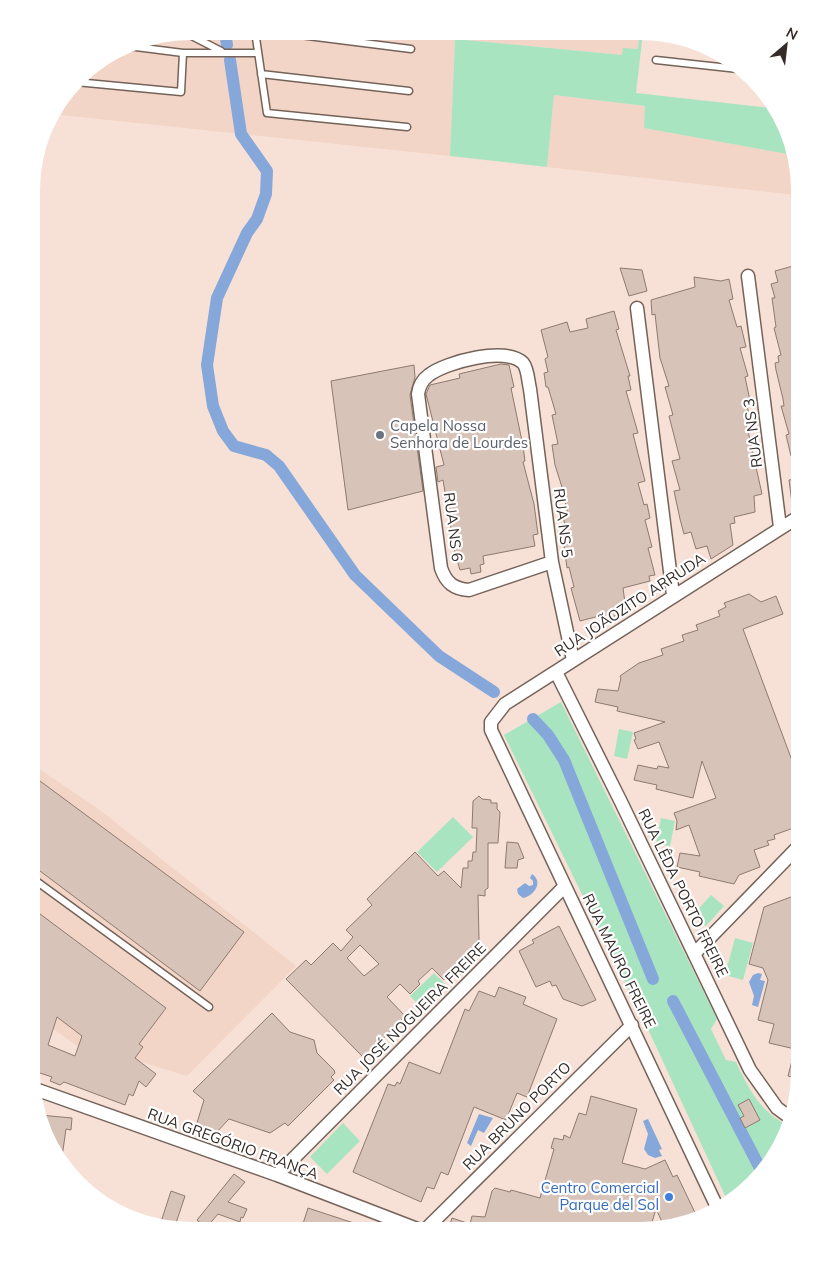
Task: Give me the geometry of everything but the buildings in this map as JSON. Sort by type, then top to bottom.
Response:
[{"type":"street","name":"RUA NS 3","points":[[748,276],[780,527]]},
{"type":"street","points":[[637,308],[673,595]]},
{"type":"street","name":"RUA NS 5","points":[[418,394],[424,380],[431,374],[451,364],[502,355],[517,359],[524,364],[530,389],[552,562],[574,660]]},
{"type":"street","name":"RUA NS 6","points":[[418,394],[441,568],[447,582],[459,589],[469,590],[552,562]]},
{"type":"street","name":"RUA JOÃOZITO ARRUDA","points":[[491,730],[491,722],[505,704],[791,521]]},
{"type":"street","name":"RUA LÊDA PORTO FREIRE","points":[[556,672],[622,802],[750,1070],[776,1108],[785,1114]]},
{"type":"street","name":"RUA MAURO FREIRE","points":[[491,730],[715,1203]]},
{"type":"street","points":[[694,954],[791,855]]},
{"type":"street","name":"RUA JOSÉ NOGUEIRA FREIRE","points":[[278,1175],[565,886]]},
{"type":"street","name":"RUA BRUNO PORTO","points":[[432,1222],[632,1025]]},
{"type":"street","name":"RUA GREGÓRIO FRANÇA","points":[[41,1091],[278,1175],[399,1222]]},
{"type":"lane","points":[[199,40],[222,52]]},
{"type":"lane","points":[[256,40],[268,113],[407,127]]},
{"type":"lane","points":[[339,40],[410,49]]},
{"type":"lane","points":[[142,48],[183,53],[258,53]]},
{"type":"lane","points":[[85,83],[181,92],[183,53]]},
{"type":"lane","points":[[656,60],[727,68]]},
{"type":"lane","points":[[261,74],[409,91]]},
{"type":"lane","points":[[40,884],[209,1008]]},
{"type":"shaded area","points":[[455,40],[450,156],[60,115],[77,91],[91,77],[115,60],[142,48],[171,41]]},
{"type":"shaded area","points":[[465,40],[639,40],[638,49],[622,55]]},
{"type":"shaded area","points":[[554,95],[645,106],[645,128],[786,154],[791,180],[791,194],[547,167]]},
{"type":"shaded area","points":[[40,769],[100,810],[296,966],[187,1076],[135,1060],[121,1077],[40,1019]]},
{"type":"green space","points":[[455,40],[622,55],[623,48],[638,49],[639,40],[642,40],[636,93],[766,107],[780,133],[786,154],[644,128],[645,106],[554,95],[547,167],[450,156]]},
{"type":"green space","points":[[561,702],[717,1019],[711,1029],[726,1060],[736,1062],[751,1091],[763,1107],[782,1122],[776,1138],[760,1163],[747,1178],[725,1196],[647,1027],[504,735]]},
{"type":"green space","points":[[619,729],[633,732],[627,759],[614,756]]},
{"type":"green space","points":[[453,817],[473,837],[437,872],[417,852]]},
{"type":"green space","points":[[661,818],[675,821],[670,846],[656,844]]},
{"type":"green space","points":[[711,895],[724,906],[706,926],[693,915]]},
{"type":"green space","points":[[735,938],[753,943],[743,980],[725,975]]},
{"type":"green space","points":[[434,973],[447,986],[423,1009],[410,996]]},
{"type":"green space","points":[[343,1123],[360,1141],[327,1174],[310,1157]]},
{"type":"water","points":[[532,874],[536,877],[536,888],[531,895],[523,898],[518,894],[517,889],[525,883],[529,886],[533,885],[533,881],[530,878]]},
{"type":"water","points":[[762,974],[760,980],[765,981],[758,1007],[752,1005],[754,996],[749,982],[753,975]]},
{"type":"water","points":[[479,1114],[493,1118],[484,1133],[478,1130],[471,1146],[467,1143]]},
{"type":"water","points":[[648,1119],[662,1149],[659,1150],[662,1156],[655,1158],[648,1155],[644,1149],[648,1134],[643,1121]]},
{"type":"waterway","points":[[226,40],[227,45]]},
{"type":"waterway","points":[[230,60],[241,134],[267,171],[266,194],[257,219],[247,233],[217,298],[207,365],[213,406],[223,431],[234,446],[266,455],[279,466],[355,575],[439,656],[494,692]]},
{"type":"waterway","points":[[533,719],[548,735],[564,760],[653,979]]},
{"type":"waterway","points":[[673,1001],[758,1165]]},
{"type":"place","name":"Capela Nossa Senhora de Lourdes","points":[[380,435]]},
{"type":"place","name":"Centro Comercial Parque del Sol","points":[[669,1197]]}]
